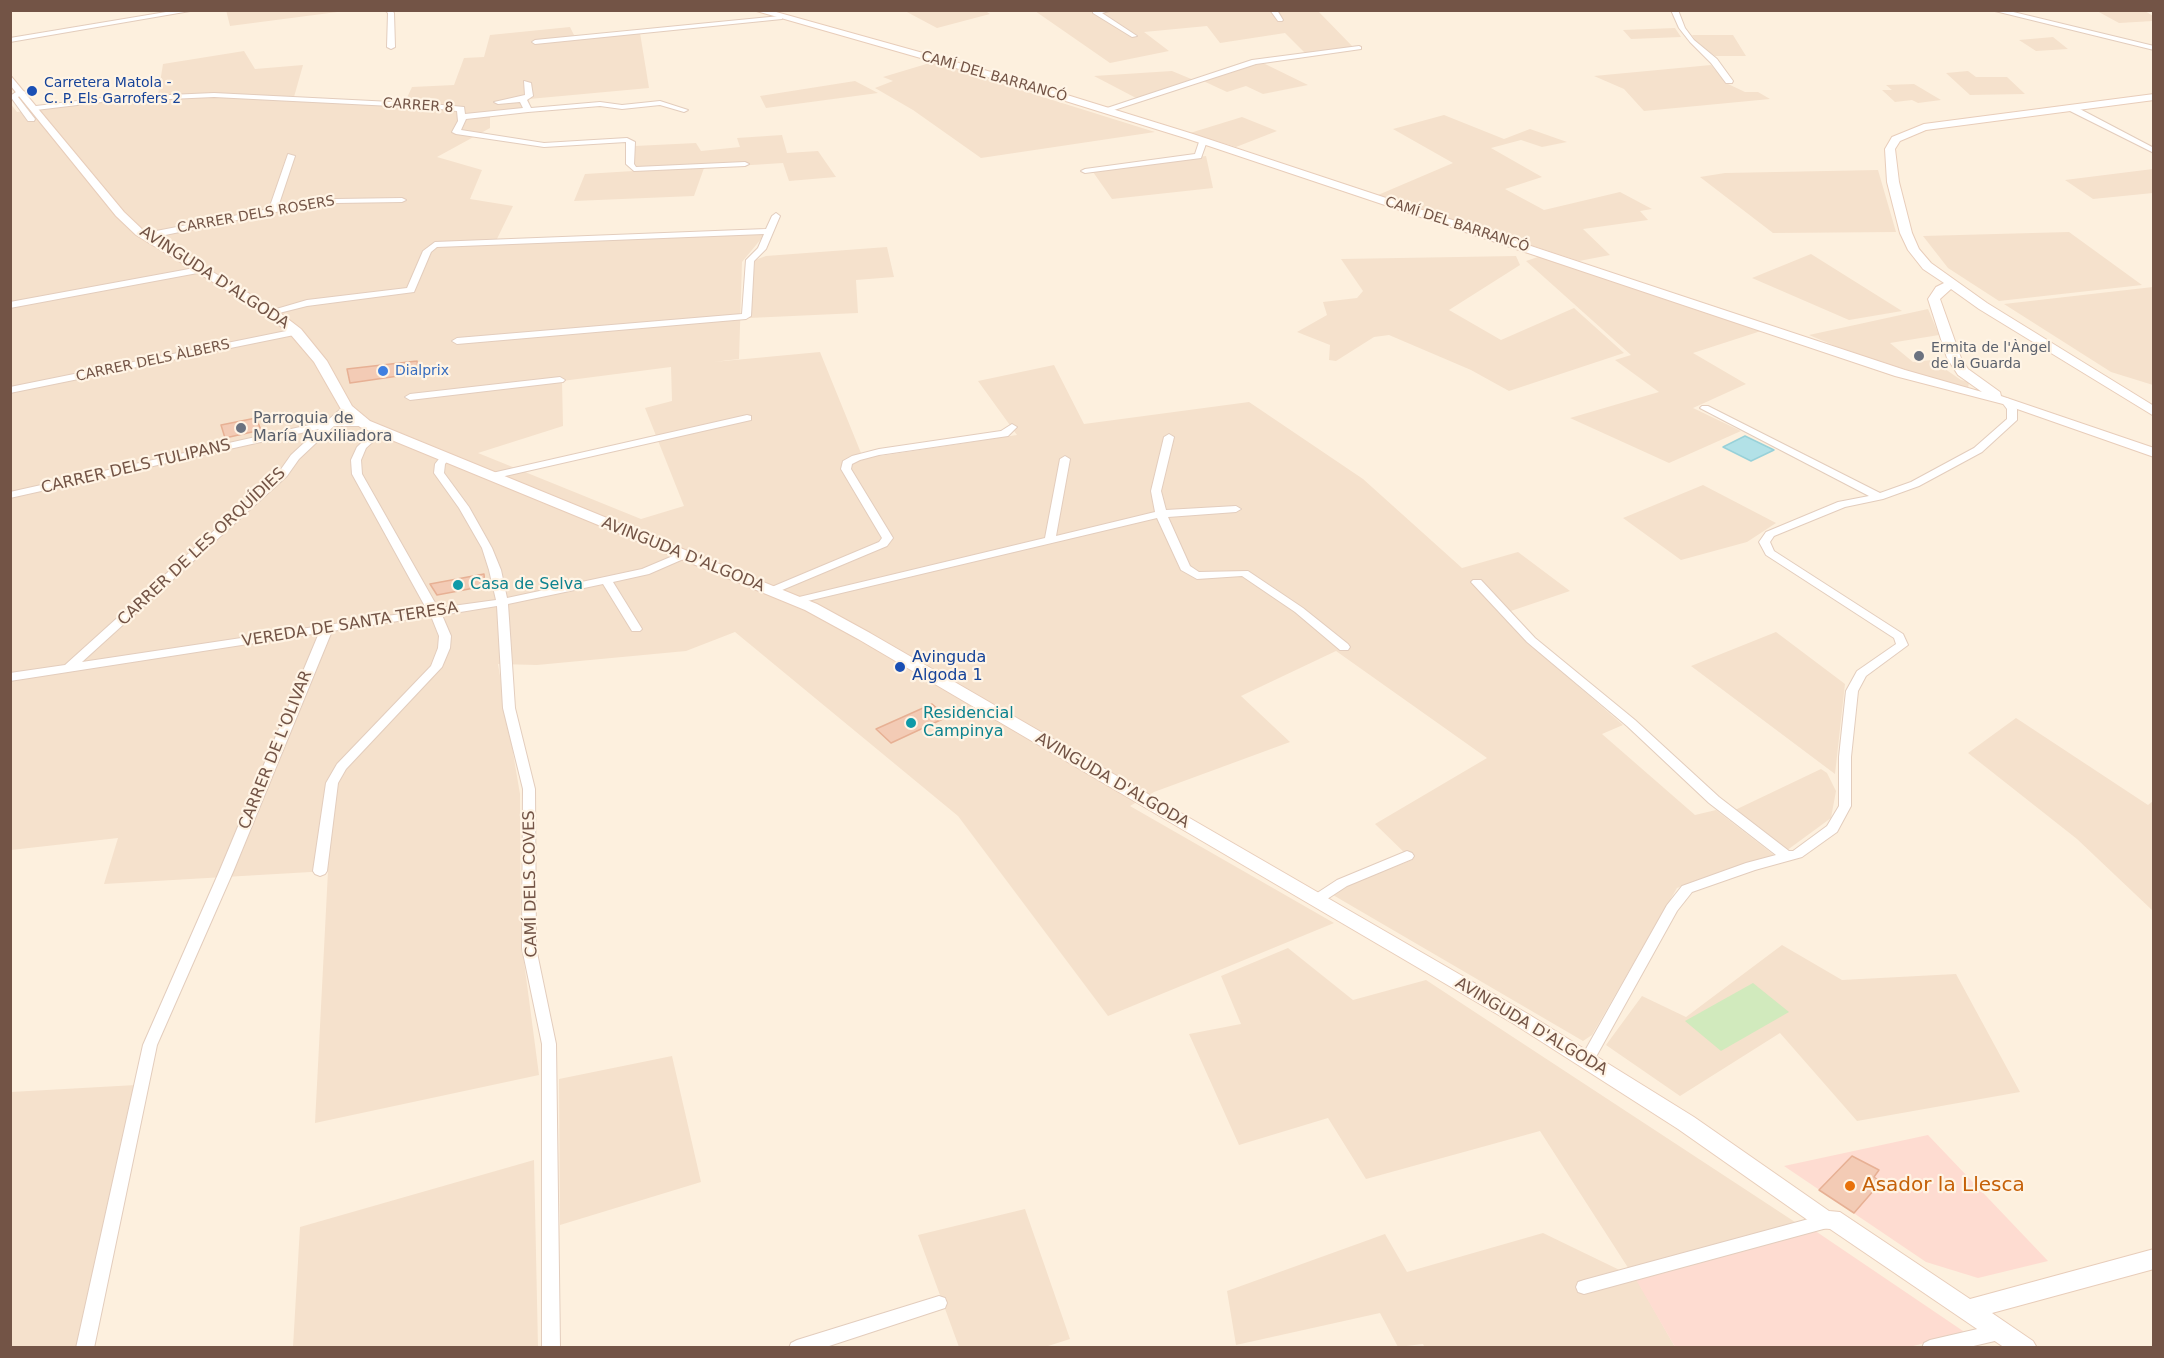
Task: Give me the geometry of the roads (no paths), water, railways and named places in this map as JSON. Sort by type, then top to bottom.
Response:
[{"type":"street","points":[[10,40],[193,10]]},
{"type":"street","points":[[388,10],[391,13],[391,47]]},
{"type":"street","name":"CAMÍ DEL BARRANCÓ","points":[[757,10],[1005,79],[1203,141],[1936,385],[2006,401],[2154,453]]},
{"type":"street","points":[[1110,10],[1095,12],[1134,36]]},
{"type":"street","points":[[1273,10],[1280,20]]},
{"type":"street","points":[[1674,10],[1682,28],[1692,41],[1714,61],[1729,81]]},
{"type":"street","points":[[1994,10],[2154,48]]},
{"type":"street","points":[[535,42],[780,18]]},
{"type":"street","points":[[1105,110],[1255,62],[1359,48]]},
{"type":"street","name":"AVINGUDA D'ALGODA","points":[[10,78],[22,92],[33,114],[120,214],[146,236],[271,312],[296,332],[320,361],[347,408],[365,424],[795,601],[864,636],[1587,1060],[1686,1123],[1827,1221],[1832,1219],[2025,1347]]},
{"type":"street","points":[[498,102],[530,96],[527,83]]},
{"type":"street","name":"CARRER 8","points":[[33,114],[118,99],[214,96],[451,108],[461,109],[462,117],[456,132],[544,145],[627,140],[632,142],[630,164],[634,169],[745,164]]},
{"type":"street","points":[[2154,97],[1924,127],[1896,139],[1890,149],[1893,182],[1906,224],[1922,249],[1945,273],[2154,405]]},
{"type":"street","points":[[523,99],[528,110]]},
{"type":"street","points":[[462,117],[600,104],[622,107],[660,104],[684,110]]},
{"type":"street","points":[[2073,109],[2154,151]]},
{"type":"street","points":[[1085,171],[1198,156],[1203,141]]},
{"type":"street","points":[[272,210],[291,156]]},
{"type":"street","name":"CARRER DELS ROSERS","points":[[146,236],[272,210],[336,201],[402,200]]},
{"type":"street","points":[[456,342],[746,316],[750,260],[762,249],[776,216]]},
{"type":"street","points":[[1906,224],[1906,233],[1914,250],[1952,292],[2001,310]]},
{"type":"street","points":[[271,312],[307,303],[411,290],[427,250],[435,245],[769,231]]},
{"type":"street","points":[[1922,249],[1923,257],[1952,292],[1974,300],[2154,412]]},
{"type":"street","points":[[10,305],[200,270]]},
{"type":"street","points":[[1936,306],[1952,292]]},
{"type":"street","points":[[1587,1060],[1672,908],[1687,889],[1797,854],[1832,829],[1845,806],[1845,757],[1852,691],[1861,674],[1902,645],[1899,636],[1807,579],[1770,553],[1764,542],[1770,534],[1842,504],[1879,496],[1915,484],[1977,450],[2012,420],[2012,410],[2006,401],[1963,372],[1954,358],[1934,299],[1952,292]]},
{"type":"street","name":"CARRER DELS ÀLBERS","points":[[10,390],[296,332]]},
{"type":"street","points":[[410,397],[560,380]]},
{"type":"street","points":[[333,423],[347,408]]},
{"type":"street","points":[[1705,408],[1879,496]]},
{"type":"street","points":[[492,476],[747,418]]},
{"type":"street","name":"CARRER DELS TULIPANS","points":[[10,495],[333,423],[365,424]]},
{"type":"street","name":"CARRER DE LES ORQUÍDIES","points":[[69,668],[284,474],[295,457],[333,423]]},
{"type":"street","points":[[771,591],[883,544],[888,538],[846,469],[847,463],[856,458],[879,452],[1004,434],[1012,427]]},
{"type":"street","points":[[320,871],[332,783],[341,767],[436,667],[444,648],[445,636],[434,612],[357,474],[356,460],[362,447],[381,430]]},
{"type":"street","points":[[1169,437],[1156,491],[1161,514],[1185,568],[1197,576],[1244,573],[1299,610],[1344,647]]},
{"type":"street","name":"CAMÍ DELS COVES","points":[[446,457],[440,464],[439,473],[464,507],[487,548],[502,602],[509,708],[529,789],[529,948],[549,1044],[551,1347]]},
{"type":"street","points":[[1050,538],[1065,459]]},
{"type":"street","points":[[795,601],[1050,538],[1161,514],[1236,509]]},
{"type":"street","name":"VEREDA DE SANTA TERESA","points":[[10,677],[502,602],[656,569],[684,555]]},
{"type":"street","points":[[607,581],[636,629]]},
{"type":"street","points":[[1477,582],[1531,640],[1631,723],[1714,800],[1786,856]]},
{"type":"street","name":"CARRER DE L'OLIVAR","points":[[85,1347],[150,1045],[226,872],[327,628]]},
{"type":"street","points":[[1316,900],[1342,883],[1407,856]]},
{"type":"street","points":[[1584,1287],[1827,1221]]},
{"type":"street","points":[[1969,1309],[2154,1259]]},
{"type":"street","points":[[797,1347],[939,1303]]},
{"type":"street","points":[[1930,1347],[2001,1331]]},
{"type":"water","points":[[1745,436],[1774,450],[1751,461],[1723,447]]},
{"type":"place","name":"Carretera Matola - C. P. Els Garrofers 2","points":[[32,91]]},
{"type":"place","name":"Ermita de l'Àngel de la Guarda","points":[[1919,356]]},
{"type":"place","name":"Dialprix","points":[[383,371]]},
{"type":"place","name":"Parroquia de María Auxiliadora","points":[[241,428]]},
{"type":"place","name":"Casa de Selva","points":[[458,585]]},
{"type":"place","name":"Avinguda Algoda 1","points":[[900,667]]},
{"type":"place","name":"Residencial Campinya","points":[[911,723]]},
{"type":"place","name":"Asador la Llesca","points":[[1850,1186]]}]
